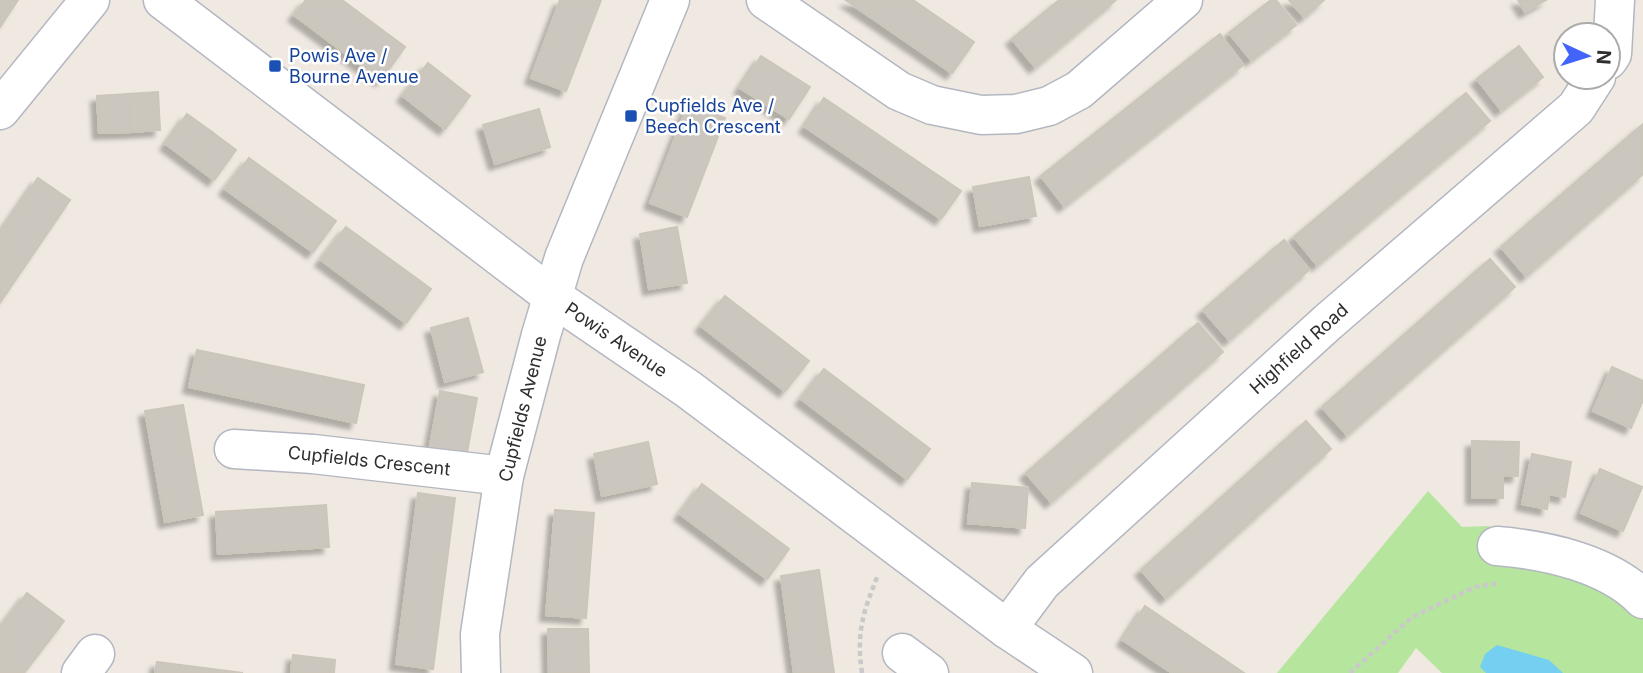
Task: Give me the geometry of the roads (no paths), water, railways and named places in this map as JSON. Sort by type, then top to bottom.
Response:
[{"type":"street","points":[[0,110],[90,0]]},
{"type":"street","name":"Powis Avenue","points":[[163,0],[553,297],[688,389],[1007,629],[1054,668]]},
{"type":"street","name":"Cupfields Avenue","points":[[481,673],[480,634],[504,476],[553,297],[564,258],[670,0]]},
{"type":"street","points":[[766,0],[899,91],[932,105],[981,115],[1016,114],[1049,106],[1079,90],[1183,0]]},
{"type":"street","points":[[1614,21],[1615,0]]},
{"type":"street","name":"Highfield Road","points":[[1007,629],[1042,582],[1328,322],[1576,108],[1588,91]]},
{"type":"street","name":"Cupfields Crescent","points":[[234,449],[313,454],[504,476]]},
{"type":"street","points":[[1497,546],[1534,549],[1592,566],[1639,595]]},
{"type":"water","points":[[1497,645],[1549,660],[1563,673],[1486,673],[1480,667],[1485,654]]},
{"type":"place","name":"Powis Ave / Bourne Avenue","points":[[275,66]]},
{"type":"place","name":"Cupfields Ave / Beech Crescent","points":[[631,116]]}]
